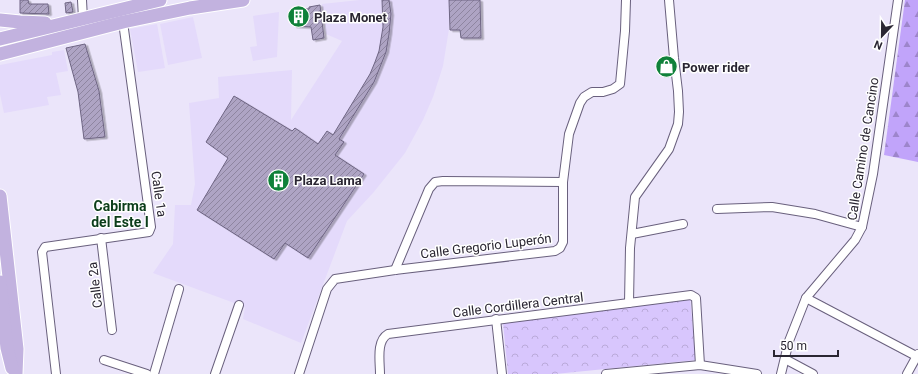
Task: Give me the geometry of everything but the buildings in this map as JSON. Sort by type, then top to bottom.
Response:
[{"type":"main road","points":[[0,39],[160,0]]},
{"type":"main road","points":[[0,54],[189,4],[243,0]]},
{"type":"main road","points":[[0,20],[62,23]]},
{"type":"main road","points":[[0,196],[17,349],[16,374]]},
{"type":"main road","points":[[0,282],[7,348],[13,374]]},
{"type":"street","points":[[82,0],[83,19]]},
{"type":"street","name":"Calle Gregorio Luperón","points":[[299,374],[327,289],[330,283],[335,279],[558,250],[562,245],[563,238],[563,182],[569,134],[580,103],[584,97],[592,92],[608,90],[620,84],[625,31],[626,0]]},
{"type":"street","points":[[629,304],[635,197],[669,149],[678,124],[679,105],[669,0]]},
{"type":"street","name":"Calle Camino de Cancino","points":[[781,374],[789,341],[806,298],[854,240],[862,227],[873,174],[898,0]]},
{"type":"street","name":"Calle 1a","points":[[56,374],[42,252],[45,247],[149,232],[151,228],[123,22]]},
{"type":"street","points":[[395,270],[429,188],[435,182],[563,182]]},
{"type":"street","points":[[717,209],[772,207],[815,214],[862,227]]},
{"type":"street","points":[[632,234],[683,224]]},
{"type":"street","name":"Calle 2a","points":[[101,238],[112,330]]},
{"type":"street","points":[[154,374],[179,289]]},
{"type":"street","name":"Calle Cordillera Central","points":[[380,374],[380,344],[383,337],[388,334],[691,295],[696,298],[700,365]]},
{"type":"street","points":[[806,298],[918,355],[907,374]]},
{"type":"street","points":[[215,374],[240,305]]},
{"type":"street","points":[[496,319],[502,374]]},
{"type":"street","points":[[785,359],[813,374]]},
{"type":"street","points":[[104,360],[147,374]]},
{"type":"street","points":[[606,374],[700,365],[757,374]]},
{"type":"shaded area","points":[[360,0],[449,0],[449,29],[443,66],[433,97],[423,120],[405,153],[373,193],[347,221],[301,343],[243,319],[245,307],[153,273],[173,244],[175,205],[191,205],[195,184],[189,103],[219,98],[218,77],[292,70],[291,120],[342,41],[326,34],[322,4]]},
{"type":"shaded area","points":[[279,12],[277,57],[253,61],[250,47],[257,46],[253,16]]},
{"type":"shaded area","points":[[193,17],[202,58],[168,65],[160,24]]},
{"type":"shaded area","points":[[157,24],[165,68],[138,72],[130,29]]},
{"type":"shaded area","points":[[64,50],[68,71],[56,73],[61,95],[47,97],[49,105],[4,113],[0,94],[0,65],[52,55],[52,52]]},
{"type":"green space","points":[[905,0],[918,0],[918,162],[884,155]]},
{"type":"green space","points":[[690,298],[696,360],[555,374],[508,374],[503,323]]},
{"type":"place","name":"Plaza Monet","points":[[299,17]]},
{"type":"place","name":"Power rider","points":[[666,67]]},
{"type":"place","name":"Plaza Lama","points":[[279,180]]},
{"type":"district","name":"Cabirma del Este I","points":[[120,214]]}]
